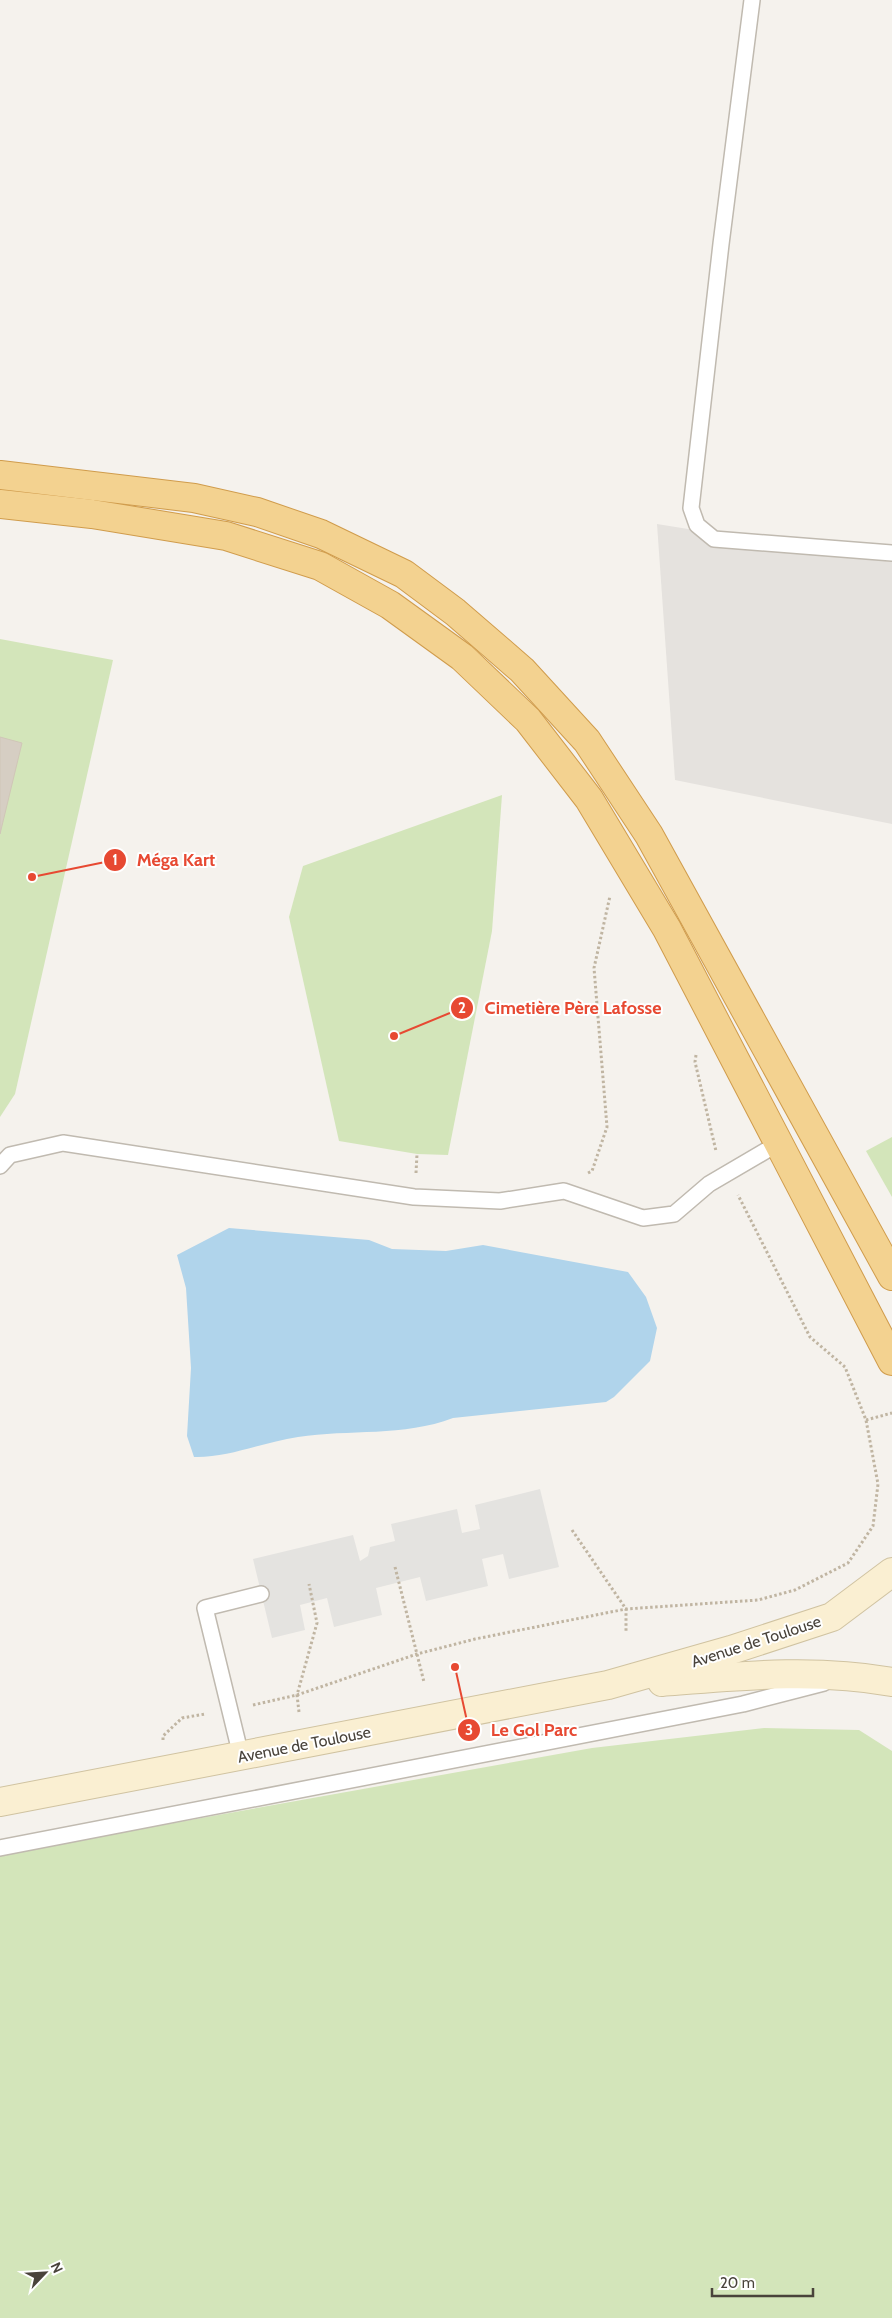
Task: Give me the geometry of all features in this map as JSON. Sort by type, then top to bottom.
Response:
[{"type":"highway","points":[[0,476],[194,498],[257,512],[321,534],[404,574],[456,612],[522,670],[587,741],[649,835],[892,1276]]},
{"type":"highway","points":[[0,504],[92,514],[226,536],[320,566],[390,605],[462,657],[528,720],[589,799],[667,929],[892,1361]]},
{"type":"main road","name":"Avenue de Toulouse","points":[[0,1802],[608,1685],[731,1650],[832,1616],[892,1572]]},
{"type":"main road","name":"Avenue de Toulouse","points":[[608,1685],[736,1676],[856,1675],[892,1682]]},
{"type":"lane","points":[[752,0],[721,244],[691,508],[697,525],[714,539],[892,553]]},
{"type":"lane","points":[[0,1166],[10,1155],[63,1143],[414,1197],[500,1201],[564,1191],[644,1218],[674,1214],[709,1184],[779,1143]]},
{"type":"lane","points":[[241,1756],[206,1608],[260,1594]]},
{"type":"lane","points":[[0,1848],[743,1704],[856,1675]]},
{"type":"path","points":[[564,1191],[592,1171],[607,1127],[594,968],[608,898],[627,861]]},
{"type":"path","points":[[166,1771],[163,1736],[182,1718],[229,1711],[297,1695],[417,1654],[475,1639],[626,1608],[758,1600],[795,1590],[848,1563],[873,1526],[878,1484],[866,1420],[845,1366],[810,1337],[717,1154],[695,1062],[696,1052]]},
{"type":"path","points":[[866,1420],[892,1413]]},
{"type":"path","points":[[572,1530],[626,1608],[626,1632]]},
{"type":"path","points":[[395,1567],[424,1682]]},
{"type":"path","points":[[300,1719],[297,1695],[317,1623],[309,1584]]},
{"type":"shaded area","points":[[657,524],[892,562],[892,824],[675,780]]},
{"type":"shaded area","points":[[540,1489],[559,1567],[509,1579],[503,1554],[482,1559],[488,1586],[426,1601],[420,1577],[376,1588],[382,1615],[334,1627],[327,1598],[300,1605],[305,1630],[272,1638],[253,1559],[353,1535],[360,1561],[368,1556],[370,1547],[395,1541],[391,1524],[457,1509],[462,1533],[480,1529],[475,1505]]},
{"type":"green space","points":[[0,639],[113,660],[15,1094],[0,1117]]},
{"type":"green space","points":[[502,795],[492,931],[448,1155],[417,1154],[339,1141],[289,917],[303,866]]},
{"type":"green space","points":[[892,1137],[892,1197],[866,1151]]},
{"type":"green space","points":[[764,1728],[859,1730],[892,1751],[892,2318],[0,2318],[0,1854],[592,1748]]},
{"type":"water","points":[[229,1228],[369,1240],[392,1249],[446,1251],[483,1245],[628,1272],[646,1297],[657,1328],[650,1361],[614,1397],[606,1402],[453,1418],[415,1428],[298,1437],[220,1455],[194,1457],[187,1436],[191,1368],[186,1288],[177,1255]]},
{"type":"building","points":[[0,737],[22,743],[0,834]]},
{"type":"place","name":"Méga Kart","points":[[32,877]]},
{"type":"place","name":"Cimetière Père Lafosse","points":[[394,1036]]},
{"type":"place","name":"Le Gol Parc","points":[[455,1667]]}]
